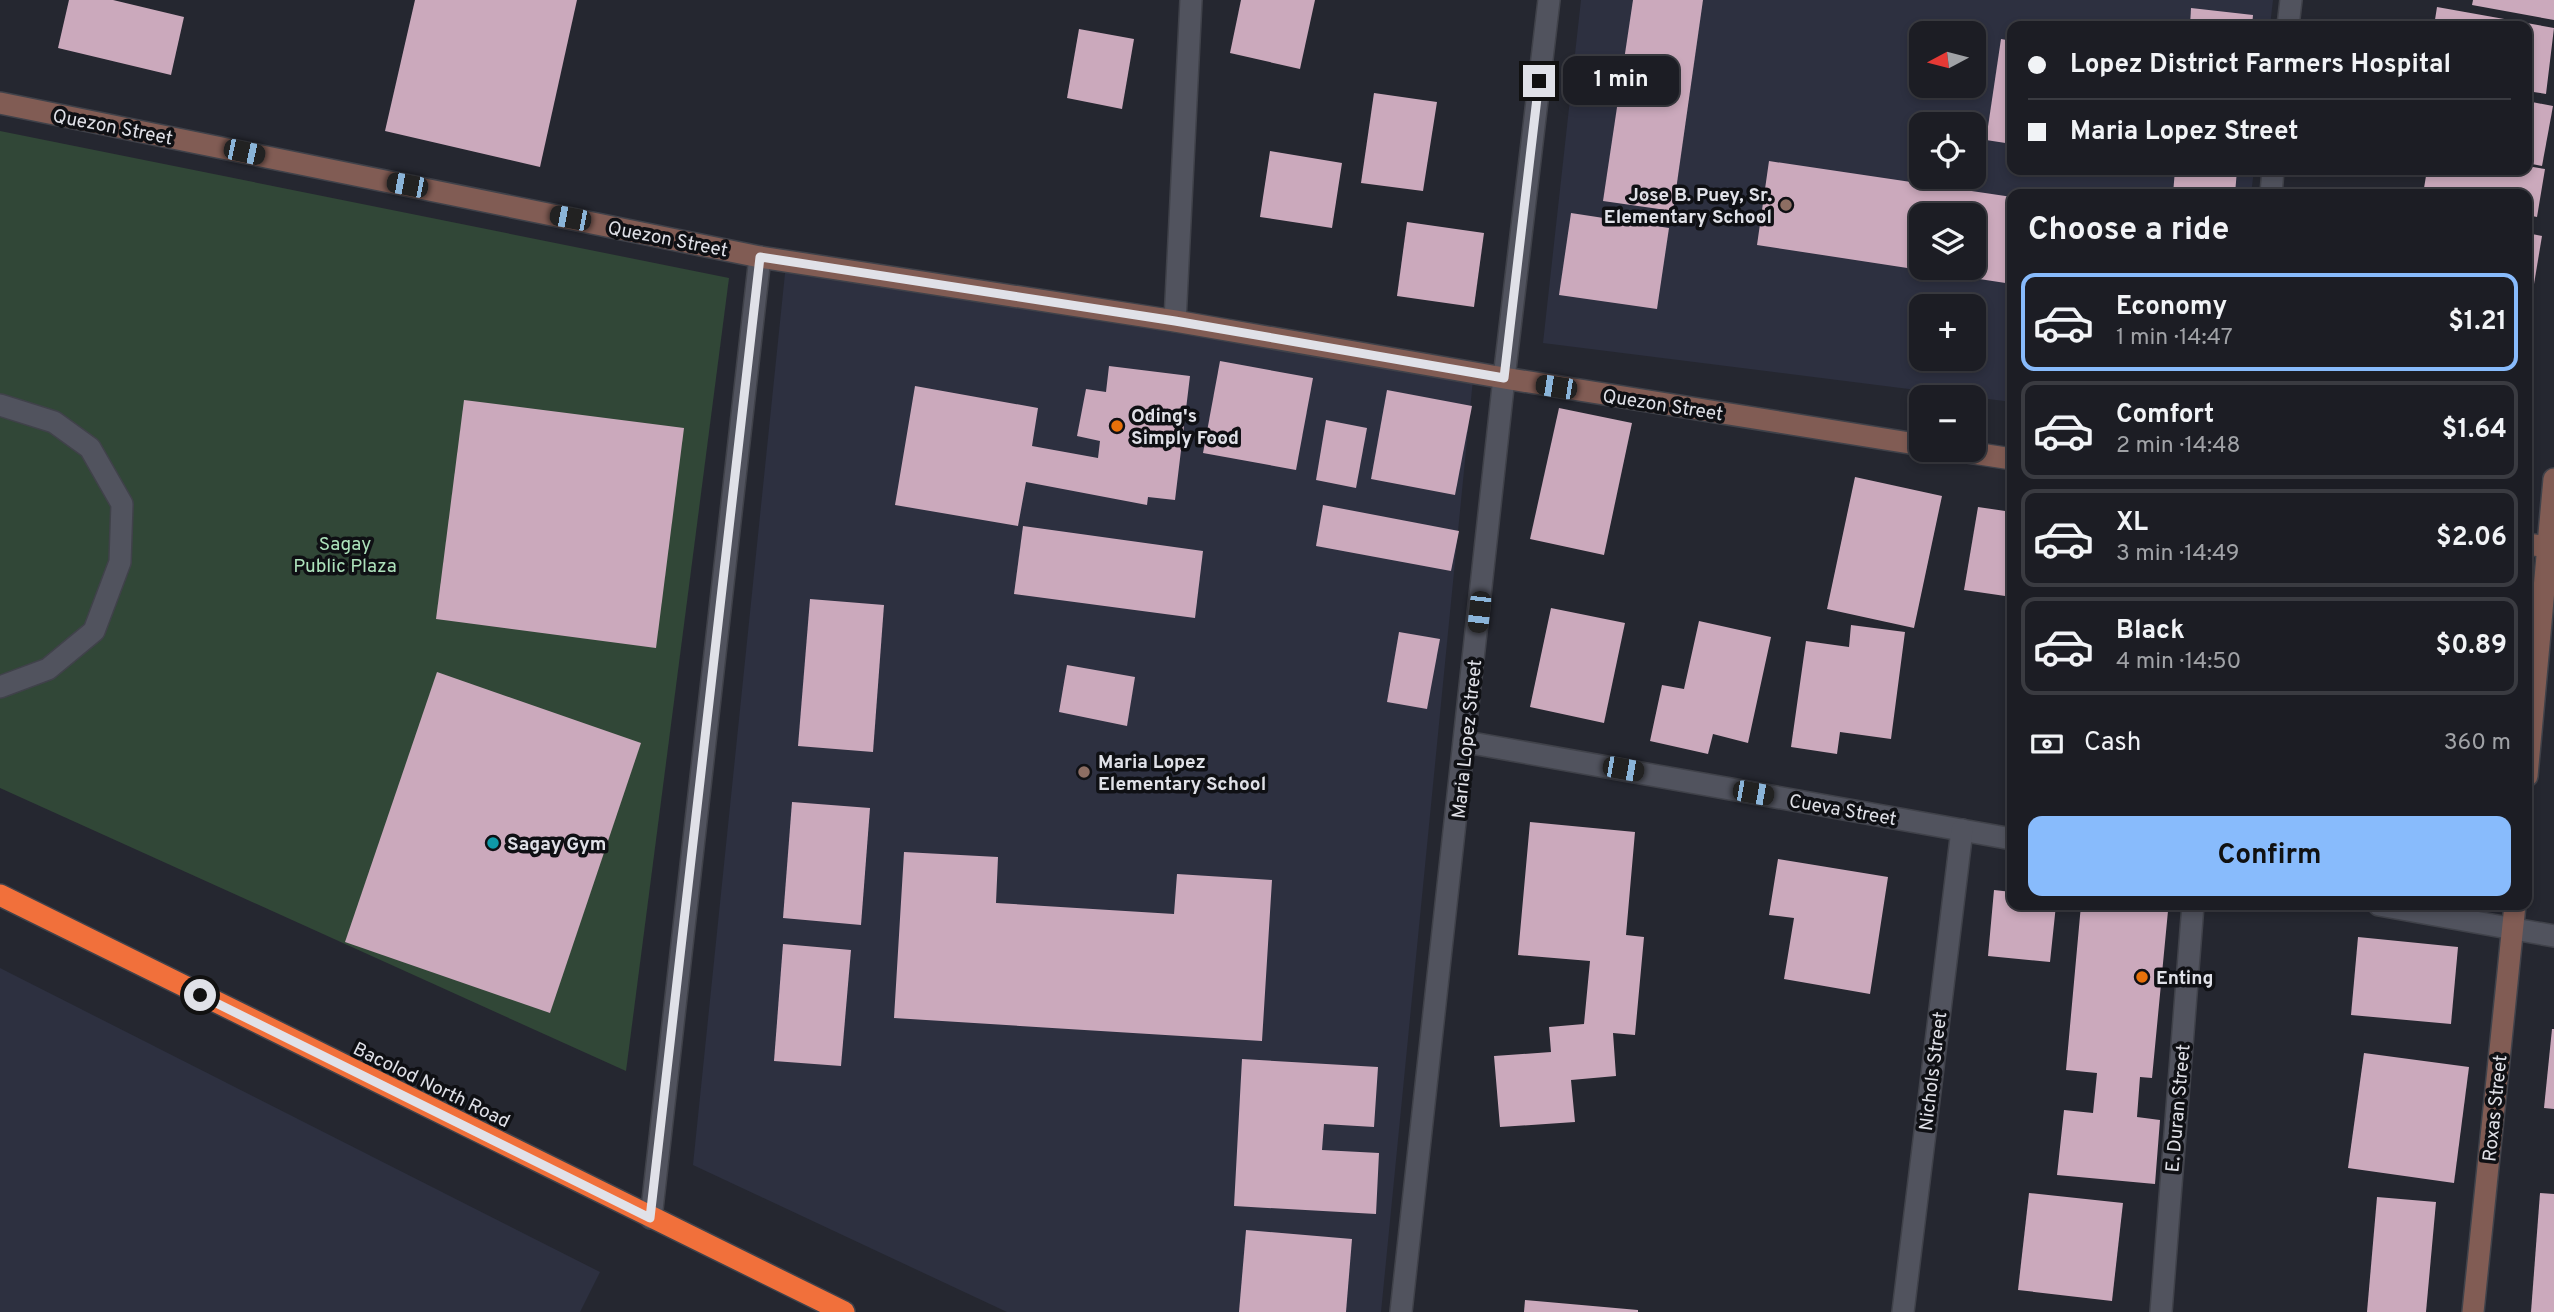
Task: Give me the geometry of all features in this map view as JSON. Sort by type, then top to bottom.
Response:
[{"type":"highway","name":"Bacolod North Road","points":[[0,895],[844,1312]]},
{"type":"street","points":[[1175,321],[1191,0]]},
{"type":"street","name":"Maria Lopez Street","points":[[1401,1312],[1504,378],[1549,0]]},
{"type":"street","points":[[2289,21],[2291,0]]},
{"type":"street","name":"Quezon Street","points":[[0,103],[760,257],[1175,321],[1504,378],[1909,443]]},
{"type":"street","points":[[650,1218],[760,257]]},
{"type":"street","points":[[0,405],[54,422],[90,448],[122,504],[120,562],[94,631],[48,669],[0,687]]},
{"type":"street","points":[[1986,455],[2007,458]]},
{"type":"street","points":[[2532,728],[2551,548],[2554,479]]},
{"type":"street","points":[[2532,545],[2551,548]]},
{"type":"street","name":"Cueva Street","points":[[1466,741],[2007,838]]},
{"type":"street","name":"Nichols Street","points":[[1903,1312],[1962,830]]},
{"type":"street","name":"E. Duran Street","points":[[2161,1312],[2193,910]]},
{"type":"street","points":[[2407,910],[2554,936]]},
{"type":"street","name":"Roxas Street","points":[[2473,1312],[2515,910]]},
{"type":"shaded area","name":"Jose B. Puey, Sr. Elementary School","points":[[1581,0],[2273,0],[2271,21],[2007,21],[2007,175],[2253,175],[2252,189],[2007,189],[2007,401],[1986,399],[1986,385],[1909,385],[1909,389],[1543,343]]},
{"type":"shaded area","name":"Maria Lopez Elementary School","points":[[786,264],[1473,379],[1381,1312],[1007,1312],[693,1165]]},
{"type":"shaded area","points":[[0,968],[600,1272],[580,1312],[0,1312]]},
{"type":"green space","name":"Sagay Public Plaza","points":[[0,131],[729,278],[626,1071],[0,788]]},
{"type":"building","points":[[69,0],[113,0],[184,17],[171,75],[58,48]]},
{"type":"building","points":[[415,0],[577,0],[540,167],[385,131]]},
{"type":"building","points":[[1241,0],[1315,0],[1300,69],[1230,53]]},
{"type":"building","points":[[1633,0],[1703,0],[1673,211],[1603,201]]},
{"type":"building","points":[[2473,0],[2554,0],[2554,20],[2472,5]]},
{"type":"building","points":[[2437,7],[2515,21],[2435,21]]},
{"type":"building","points":[[2191,8],[2253,15],[2252,21],[2190,21]]},
{"type":"building","points":[[2532,24],[2554,28],[2546,94],[2532,92]]},
{"type":"building","points":[[1079,29],[1134,39],[1122,109],[1067,98]]},
{"type":"building","points":[[2001,39],[2007,40],[2007,143],[1986,140]]},
{"type":"building","points":[[1374,93],[1437,102],[1423,191],[1361,183]]},
{"type":"building","points":[[2532,102],[2553,106],[2542,166],[2532,164]]},
{"type":"building","points":[[1270,151],[1342,163],[1332,228],[1260,217]]},
{"type":"building","points":[[1769,161],[1909,182],[1909,189],[1958,189],[2007,196],[2007,283],[1986,280],[1986,203],[1909,203],[1909,268],[1757,245]]},
{"type":"building","points":[[2532,167],[2545,169],[2537,217],[2532,216],[2532,189],[2424,189],[2426,175],[2532,175]]},
{"type":"building","points":[[2175,175],[2237,175],[2235,189],[2173,189]]},
{"type":"building","points":[[1571,213],[1669,228],[1657,309],[1559,295]]},
{"type":"building","points":[[1407,222],[1484,233],[1474,307],[1397,296]]},
{"type":"building","points":[[2532,234],[2542,236],[2532,296]]},
{"type":"building","points":[[1220,361],[1313,378],[1296,470],[1203,453]]},
{"type":"building","points":[[1109,366],[1190,376],[1175,500],[1148,497],[1147,505],[1026,482],[1018,526],[895,505],[915,386],[1038,408],[1032,446],[1098,458],[1100,441],[1077,436],[1086,389],[1106,392]]},
{"type":"building","points":[[1387,390],[1472,406],[1455,495],[1371,479]]},
{"type":"building","points":[[464,400],[684,428],[656,648],[436,619]]},
{"type":"building","points":[[1559,408],[1632,423],[1604,555],[1530,539]]},
{"type":"building","points":[[1326,420],[1367,428],[1356,488],[1316,480]]},
{"type":"building","points":[[1855,477],[1942,496],[1914,628],[1827,609]]},
{"type":"building","points":[[1323,505],[1459,531],[1451,571],[1316,546]]},
{"type":"building","points":[[1978,507],[2007,511],[2007,596],[1964,590]]},
{"type":"building","points":[[1023,526],[1203,551],[1195,618],[1014,594]]},
{"type":"building","points":[[810,599],[884,605],[873,752],[798,746]]},
{"type":"building","points":[[1551,608],[1625,623],[1604,723],[1530,707]]},
{"type":"building","points":[[1699,621],[1771,637],[1748,743],[1713,734],[1708,754],[1650,741],[1662,685],[1684,689]]},
{"type":"building","points":[[1851,625],[1905,632],[1891,739],[1840,732],[1837,754],[1791,747],[1806,641],[1849,647]]},
{"type":"building","points":[[1399,632],[1440,639],[1427,709],[1387,702]]},
{"type":"building","points":[[1067,665],[1135,677],[1127,726],[1059,712]]},
{"type":"building","name":"Sagay Gym","points":[[437,672],[641,743],[550,1013],[345,942]]},
{"type":"building","points":[[792,802],[870,808],[861,925],[783,918]]},
{"type":"building","points":[[1530,822],[1635,832],[1626,935],[1644,937],[1635,1035],[1613,1033],[1616,1076],[1571,1080],[1575,1122],[1500,1127],[1494,1056],[1551,1052],[1549,1027],[1584,1024],[1590,961],[1518,955]]},
{"type":"building","points":[[904,852],[998,857],[996,903],[1174,914],[1177,874],[1272,880],[1262,1041],[894,1018]]},
{"type":"building","points":[[1778,859],[1888,877],[1870,994],[1784,979],[1794,918],[1769,915]]},
{"type":"building","points":[[1994,890],[2007,891],[2007,910],[2055,910],[2050,962],[1988,956]]},
{"type":"building","points":[[2081,910],[2168,911],[2152,1078],[2140,1077],[2137,1117],[2160,1120],[2155,1184],[2057,1175],[2064,1110],[2093,1113],[2097,1073],[2066,1070]]},
{"type":"building","points":[[2358,937],[2458,947],[2451,1024],[2351,1015]]},
{"type":"building","points":[[783,944],[851,950],[841,1066],[774,1061]]},
{"type":"building","points":[[2554,1029],[2554,1109],[2544,1108]]},
{"type":"building","points":[[2364,1053],[2469,1067],[2454,1183],[2348,1168]]},
{"type":"building","points":[[1242,1059],[1378,1067],[1374,1127],[1324,1124],[1322,1150],[1379,1153],[1376,1214],[1234,1206]]},
{"type":"building","points":[[2029,1193],[2123,1203],[2112,1301],[2018,1290]]},
{"type":"building","points":[[2540,1193],[2554,1194],[2554,1312],[2531,1312]]},
{"type":"building","points":[[2377,1197],[2436,1202],[2426,1312],[2367,1312]]},
{"type":"building","points":[[1246,1230],[1352,1239],[1346,1312],[1239,1312]]},
{"type":"building","points":[[1525,1300],[1638,1310],[1638,1312],[1524,1312]]},
{"type":"place","name":"Jose B. Puey, Sr. Elementary School","points":[[1786,205]]},
{"type":"place","name":"Oding's Simply Food","points":[[1117,426]]},
{"type":"place","name":"Maria Lopez Elementary School","points":[[1084,772]]},
{"type":"place","name":"Sagay Gym","points":[[493,843]]},
{"type":"place","name":"Enting","points":[[2142,977]]},
{"type":"route","points":[[200,995],[650,1218],[760,257],[1175,321],[1504,378],[1539,81]]}]
